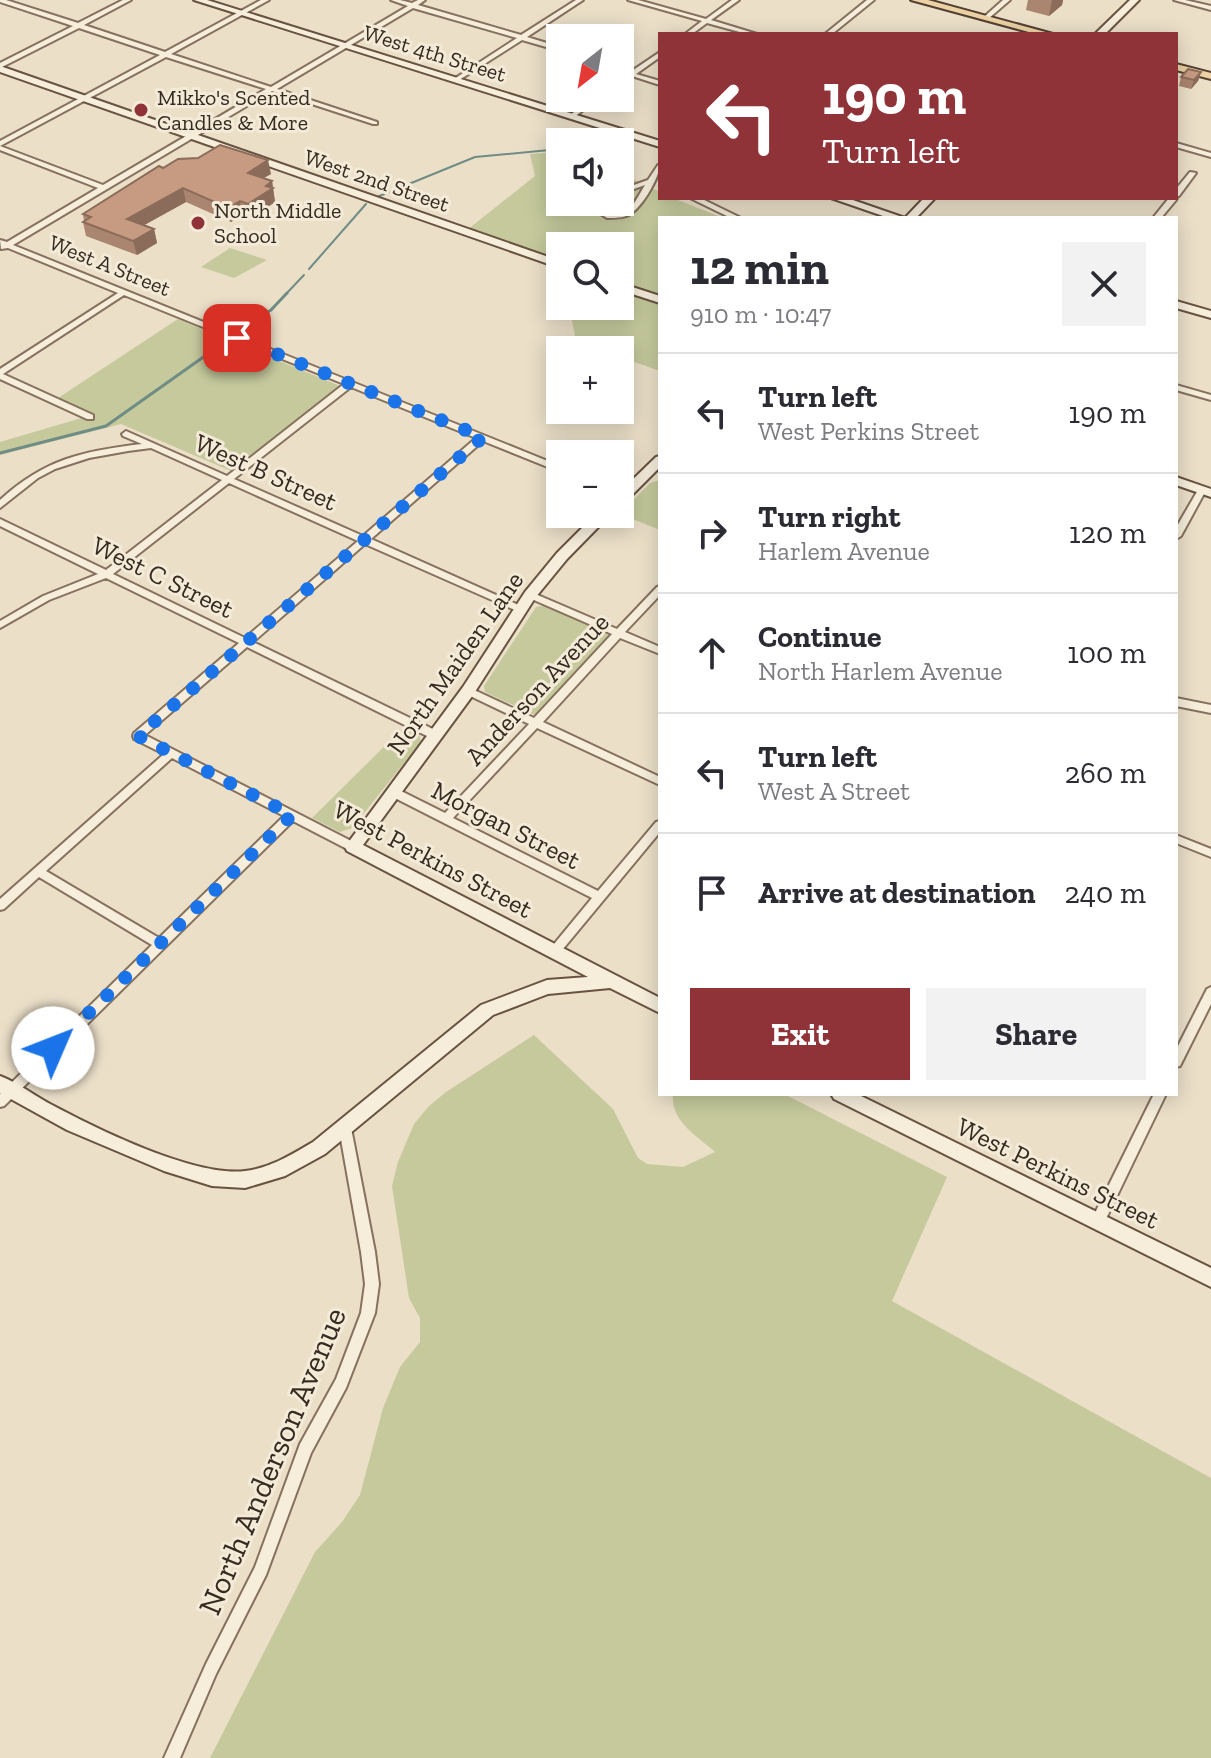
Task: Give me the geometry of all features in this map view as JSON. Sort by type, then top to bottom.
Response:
[{"type":"main road","points":[[916,0],[1040,32]]},
{"type":"main road","points":[[1178,68],[1211,76]]},
{"type":"street","points":[[0,67],[128,0]]},
{"type":"street","name":"West 4th Street","points":[[198,0],[658,143]]},
{"type":"street","points":[[0,146],[266,0]]},
{"type":"street","points":[[394,0],[546,45]]},
{"type":"street","points":[[2,245],[422,0]]},
{"type":"street","points":[[456,80],[580,0]]},
{"type":"street","points":[[631,0],[747,32]]},
{"type":"street","points":[[691,32],[736,0]]},
{"type":"street","points":[[831,32],[871,0]]},
{"type":"street","points":[[986,18],[1007,0]]},
{"type":"street","points":[[1102,32],[1135,0]]},
{"type":"street","points":[[1177,0],[1211,8]]},
{"type":"street","points":[[4,2],[375,123]]},
{"type":"street","points":[[634,72],[658,55]]},
{"type":"street","name":"West 2nd Street","points":[[0,67],[546,260]]},
{"type":"street","points":[[634,73],[658,82]]},
{"type":"street","points":[[572,116],[578,112]]},
{"type":"street","points":[[0,146],[104,188]]},
{"type":"street","points":[[1178,146],[1211,155]]},
{"type":"street","points":[[1178,191],[1192,173]]},
{"type":"street","points":[[634,187],[653,181]]},
{"type":"street","points":[[634,208],[653,181]]},
{"type":"street","points":[[698,200],[733,216]]},
{"type":"street","points":[[842,200],[894,216]]},
{"type":"street","points":[[912,216],[928,200]]},
{"type":"street","points":[[1159,216],[1171,200]]},
{"type":"street","name":"West A Street","points":[[2,245],[546,463]]},
{"type":"street","points":[[634,291],[658,299]]},
{"type":"street","points":[[0,375],[124,292]]},
{"type":"street","points":[[1178,305],[1211,315]]},
{"type":"street","points":[[0,375],[90,417]]},
{"type":"street","points":[[0,625],[46,598],[107,574],[350,384]]},
{"type":"street","points":[[1178,388],[1211,398]]},
{"type":"street","name":"West B Street","points":[[126,434],[520,609]]},
{"type":"street","points":[[245,642],[483,437]]},
{"type":"street","points":[[0,505],[32,478],[70,459],[90,453],[152,446]]},
{"type":"street","points":[[634,484],[658,464]]},
{"type":"street","points":[[1178,482],[1207,492],[1178,533]]},
{"type":"street","name":"West C Street","points":[[0,522],[435,735]]},
{"type":"street","name":"North Maiden Lane","points":[[353,847],[468,691],[530,595],[590,528]]},
{"type":"street","name":"Anderson Avenue","points":[[446,819],[658,591]]},
{"type":"street","points":[[530,595],[658,650]]},
{"type":"street","name":"West Perkins Street","points":[[245,642],[138,736],[658,1005]]},
{"type":"street","points":[[468,691],[658,780]]},
{"type":"street","points":[[1178,702],[1211,709]]},
{"type":"street","points":[[0,906],[171,753]]},
{"type":"street","name":"Morgan Street","points":[[393,792],[600,897]]},
{"type":"street","points":[[292,815],[3,1092],[73,1127],[208,1178],[234,1180],[262,1177],[290,1167],[345,1128],[430,1053],[487,1010],[547,987],[612,982]]},
{"type":"street","points":[[554,952],[658,827]]},
{"type":"street","points":[[1178,840],[1211,853]]},
{"type":"street","points":[[39,872],[160,944]]},
{"type":"street","points":[[1178,1058],[1211,992]]},
{"type":"street","name":"West Perkins Street","points":[[844,1096],[1211,1278]]},
{"type":"street","points":[[1098,1221],[1159,1096]]},
{"type":"street","name":"North Anderson Avenue","points":[[172,1758],[211,1669],[261,1570],[305,1449],[341,1383],[368,1313],[372,1284],[345,1128]]},
{"type":"green space","points":[[546,153],[546,216],[634,216],[634,180],[658,191],[658,200],[678,200],[718,216],[658,216],[658,296],[634,288],[634,232],[546,232],[546,257],[467,230],[535,176],[530,154]]},
{"type":"green space","points":[[230,248],[267,260],[234,278],[201,267]]},
{"type":"green space","points":[[634,295],[658,304],[658,370],[634,362],[634,336],[575,336],[572,320],[634,320]]},
{"type":"green space","points":[[178,319],[340,386],[231,471],[121,424],[0,455],[0,442],[95,414],[58,398]]},
{"type":"green space","points":[[658,481],[658,529],[634,520],[634,500],[650,483]]},
{"type":"green space","points":[[546,605],[611,636],[537,716],[485,692],[484,686],[536,607]]},
{"type":"green space","points":[[404,727],[419,734],[421,742],[352,828],[340,832],[312,818]]},
{"type":"green space","points":[[534,1035],[613,1109],[638,1158],[647,1164],[683,1167],[715,1152],[680,1120],[673,1096],[788,1096],[947,1177],[892,1301],[1211,1478],[1211,1758],[210,1758],[315,1552],[342,1522],[360,1495],[383,1408],[400,1367],[420,1342],[420,1318],[409,1298],[392,1186],[414,1124],[446,1092]]},
{"type":"building","points":[[1188,69],[1201,72],[1194,80],[1181,77]]},
{"type":"building","points":[[220,145],[268,160],[248,173],[272,181],[266,186],[273,188],[248,204],[240,201],[228,208],[183,188],[127,219],[154,229],[133,241],[83,222],[91,217],[83,214],[159,166],[163,168],[178,159],[198,158]]},
{"type":"waterway","points":[[377,197],[475,157],[546,150]]},
{"type":"waterway","points":[[309,269],[366,204]]},
{"type":"waterway","points":[[285,295],[304,275]]},
{"type":"waterway","points":[[238,331],[271,310],[287,293]]},
{"type":"waterway","points":[[0,453],[106,426],[226,341]]},
{"type":"place","name":"Mikko's Scented Candles & More","points":[[141,110]]},
{"type":"place","name":"North Middle School","points":[[198,223]]},
{"type":"route","points":[[53,1048],[292,815],[138,736],[483,437],[237,338]]}]
